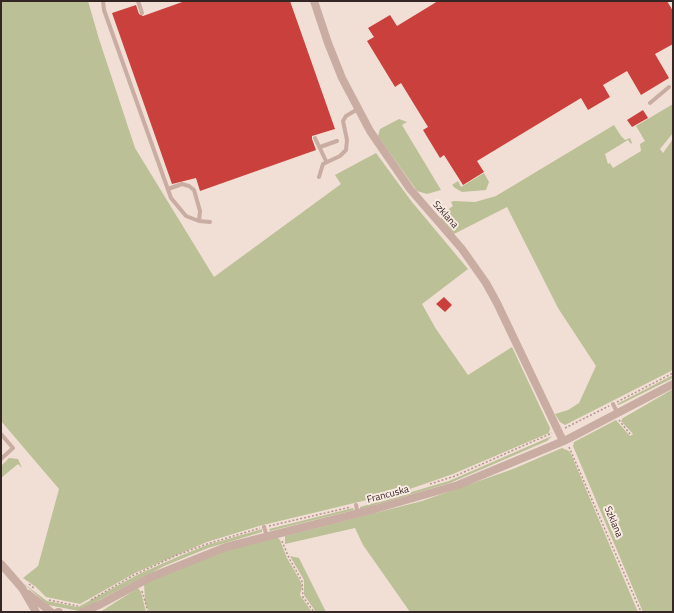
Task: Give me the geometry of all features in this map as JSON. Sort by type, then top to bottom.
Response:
[{"type":"street","name":"Szklana","points":[[314,1],[328,43],[358,109],[396,171],[424,207],[462,249],[486,284],[565,441]]},
{"type":"street","name":"Francuska","points":[[93,612],[101,604],[139,582],[195,557],[357,510],[422,497],[458,485],[565,441],[673,384]]},
{"type":"street","points":[[1,564],[51,612]]},
{"type":"street","points":[[24,585],[36,612]]},
{"type":"street","name":"Francuska","points":[[82,608],[101,604]]},
{"type":"lane","points":[[103,1],[104,10],[168,189],[179,209],[186,216],[199,222],[210,222]]},
{"type":"lane","points":[[138,1],[142,13]]},
{"type":"lane","points":[[650,103],[669,87]]},
{"type":"lane","points":[[319,177],[322,166],[326,161],[340,156],[346,150],[347,140],[343,121],[346,116],[358,109]]},
{"type":"lane","points":[[315,138],[326,161]]},
{"type":"lane","points":[[320,147],[337,141]]},
{"type":"lane","points":[[168,189],[182,184],[189,186],[194,190],[199,205],[199,222]]},
{"type":"lane","points":[[613,404],[617,414]]},
{"type":"lane","points":[[1,434],[12,448],[1,459]]},
{"type":"lane","points":[[264,527],[267,536]]},
{"type":"path","points":[[426,486],[455,476],[550,434],[552,430],[557,427],[562,425],[566,428],[673,373]]},
{"type":"path","points":[[617,414],[630,434]]},
{"type":"path","name":"Szklana","points":[[565,441],[640,612]]},
{"type":"path","points":[[88,601],[132,576],[207,544],[264,527],[357,510]]},
{"type":"path","points":[[280,532],[289,558],[302,581],[303,597],[314,612]]},
{"type":"path","points":[[139,582],[148,612]]},
{"type":"path","points":[[24,585],[36,590]]},
{"type":"path","points":[[44,598],[82,608]]},
{"type":"green space","points":[[1,1],[88,1],[135,148],[214,277],[341,184],[335,175],[376,153],[412,202],[468,269],[422,304],[436,329],[468,375],[512,347],[550,428],[549,433],[453,474],[404,491],[259,526],[207,542],[135,573],[80,604],[46,597],[36,587],[23,578],[38,566],[59,489],[1,421]]},
{"type":"green space","points":[[673,104],[673,133],[660,149],[663,153],[673,139],[673,370],[565,425],[560,422],[555,414],[568,410],[579,403],[596,366],[558,308],[507,207],[454,234],[441,220],[440,207],[442,204],[446,211],[453,206],[451,202],[454,201],[475,202],[496,196],[614,125],[625,140],[630,138],[632,143],[631,144],[628,140],[605,154],[608,164],[610,163],[613,168],[641,151],[640,144],[645,141],[636,126]]},
{"type":"green space","points":[[399,119],[407,122],[402,125],[441,190],[427,194],[417,191],[378,136],[380,129]]},
{"type":"green space","points":[[484,173],[489,182],[486,190],[462,192],[452,185],[458,181],[461,187]]},
{"type":"green space","points":[[673,375],[673,378],[619,405],[617,404]]},
{"type":"green space","points":[[673,389],[673,612],[643,612],[573,446],[574,442],[616,420],[630,436],[633,434],[621,421],[623,418]]},
{"type":"green space","points":[[552,436],[547,441],[450,483],[360,509],[360,507],[449,481]]},
{"type":"green space","points":[[562,448],[569,451],[571,454],[638,612],[410,612],[363,545],[355,528],[285,544],[285,536],[422,501],[513,469]]},
{"type":"green space","points":[[9,458],[18,459],[22,468],[18,464],[1,478],[1,466]]},
{"type":"green space","points":[[353,508],[354,510],[270,531],[269,529]]},
{"type":"green space","points":[[262,529],[262,532],[208,548],[164,566],[79,611],[48,605],[23,583],[47,601],[78,607],[139,574],[182,555],[207,545]]},
{"type":"green space","points":[[277,537],[280,540],[287,558],[301,582],[302,587],[300,595],[312,612],[150,612],[147,608],[144,584],[173,570],[226,550]]},
{"type":"green space","points":[[290,556],[299,558],[326,612],[316,612],[304,595],[304,580]]},
{"type":"green space","points":[[138,588],[141,592],[146,612],[100,612]]},
{"type":"building","points":[[185,1],[290,1],[335,129],[312,136],[316,150],[200,191],[196,178],[172,184],[112,13],[136,5],[139,14],[143,16]]},
{"type":"building","points":[[438,1],[667,1],[673,11],[673,44],[655,54],[669,78],[641,95],[627,71],[603,85],[610,97],[588,110],[581,98],[477,161],[484,172],[463,185],[444,155],[440,158],[423,130],[428,127],[401,83],[395,87],[367,41],[374,37],[368,28],[390,15],[397,26]]},
{"type":"building","points":[[643,110],[648,118],[632,127],[627,120]]},
{"type":"building","points":[[444,297],[452,305],[445,312],[436,304]]}]
